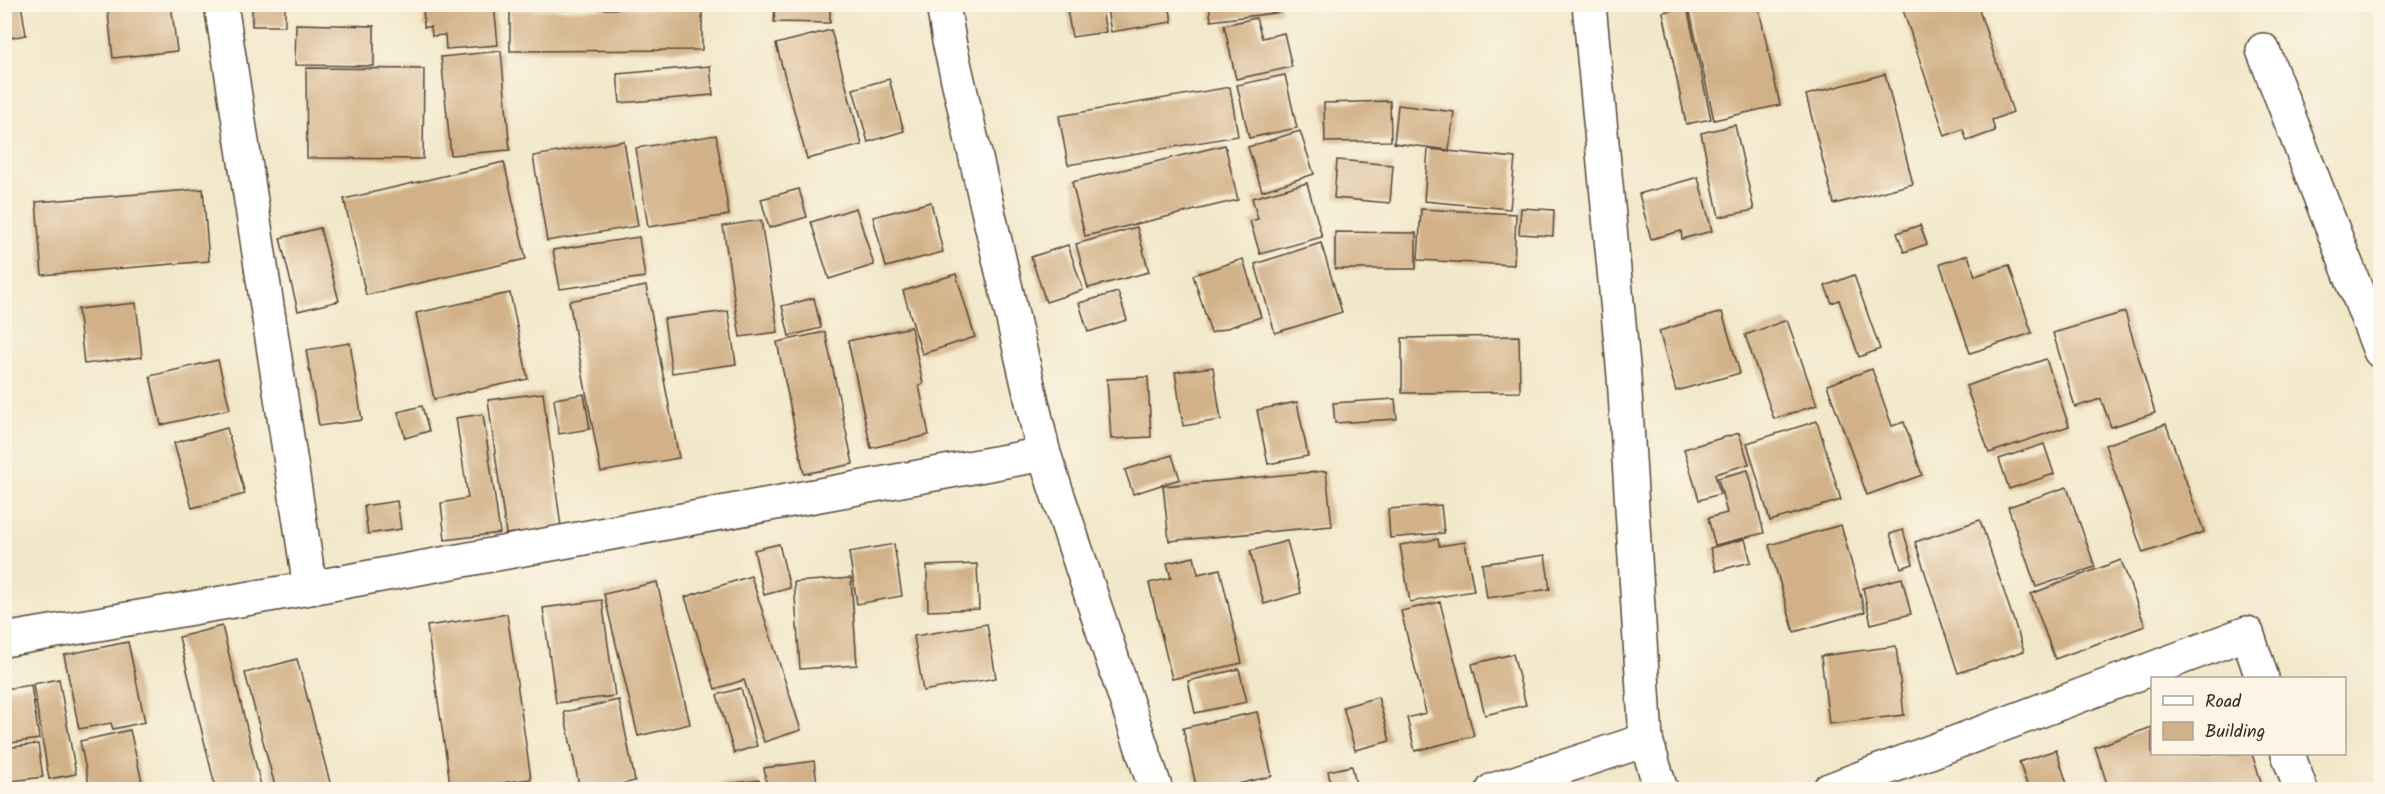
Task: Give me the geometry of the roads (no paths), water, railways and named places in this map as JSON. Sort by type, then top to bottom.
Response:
[{"type":"street","points":[[221,4],[310,588]]},
{"type":"street","points":[[943,4],[1044,454],[1156,789]]},
{"type":"street","points":[[1589,4],[1623,376],[1646,740],[1660,789]]},
{"type":"street","points":[[2263,50],[2380,351]]},
{"type":"street","points":[[4,640],[310,588],[1044,454]]},
{"type":"street","points":[[1829,789],[2247,633],[2262,677]]},
{"type":"street","points":[[1493,789],[1646,740]]},
{"type":"street","points":[[2290,755],[2301,789]]}]
